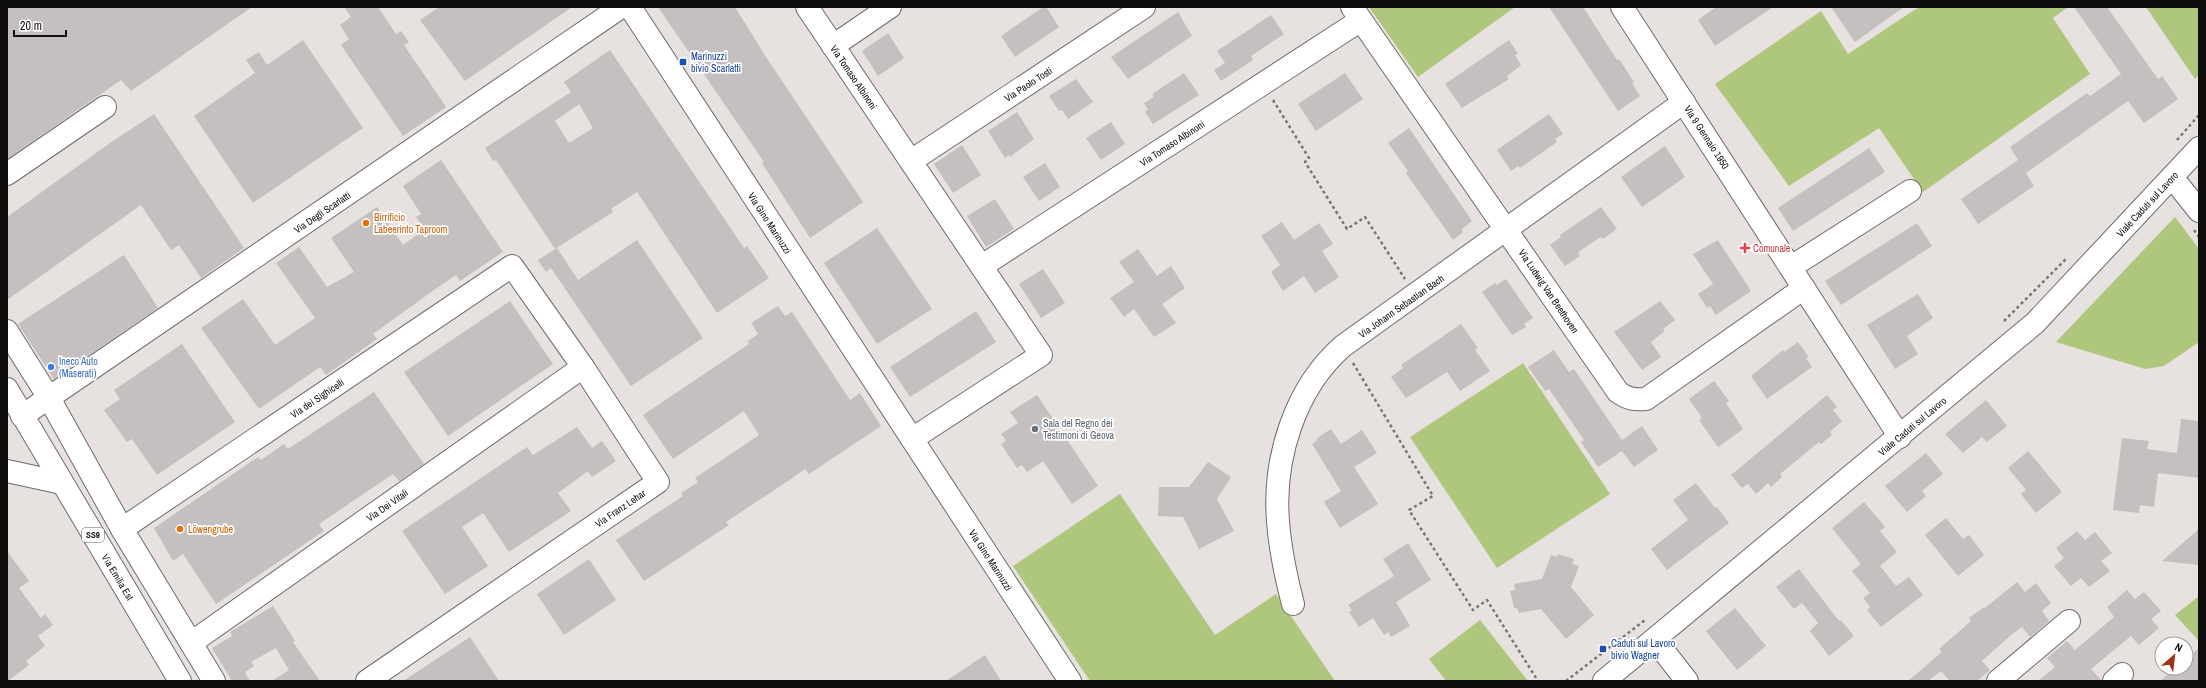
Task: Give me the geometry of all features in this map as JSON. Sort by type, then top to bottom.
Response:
[{"type":"street","name":"Via Degli Scarlatti","points":[[22,416],[621,7]]},
{"type":"street","name":"Via Gino Marinuzzi","points":[[630,7],[1070,681]]},
{"type":"street","name":"Via Tomaso Albinoni","points":[[807,7],[1041,355],[912,439]]},
{"type":"street","points":[[833,46],[890,7]]},
{"type":"street","name":"Via Paolo Tosti","points":[[911,161],[1144,7]]},
{"type":"street","name":"Via 9 Gennaio 1950","points":[[1622,7],[1900,436]]},
{"type":"street","name":"Via Tomaso Albinoni","points":[[982,266],[1263,84],[1357,14]]},
{"type":"street","name":"Via Ludwig Van Beethoven","points":[[1357,14],[1618,392],[1627,398],[1636,400],[1646,399],[1804,288]]},
{"type":"street","name":"Via Johann Sebastian Bach","points":[[1293,604],[1282,560],[1277,519],[1279,477],[1288,432],[1303,396],[1326,361],[1343,346],[1415,296],[1684,102]]},
{"type":"street","points":[[7,174],[105,107]]},
{"type":"street","name":"Viale Caduti sul Lavoro","points":[[1604,681],[2035,323],[2199,148]]},
{"type":"street","points":[[2172,177],[2199,212]]},
{"type":"street","points":[[1791,267],[1910,191]]},
{"type":"street","name":"Via Franz Lehar","points":[[367,681],[658,482],[582,367],[512,266]]},
{"type":"street","name":"Via dei Sighicelli","points":[[122,529],[512,266]]},
{"type":"street","points":[[7,331],[49,398],[122,529],[214,681]]},
{"type":"street","name":"Via Dei Vitali","points":[[191,643],[582,367]]},
{"type":"street","name":"Via Emilia Est","points":[[8,393],[180,681]]},
{"type":"street","points":[[7,471],[62,483]]},
{"type":"street","points":[[1998,681],[2069,621]]},
{"type":"street","points":[[1654,640],[1687,681]]},
{"type":"path","points":[[1263,84],[1309,158],[1304,162],[1346,229],[1365,217],[1415,296]]},
{"type":"path","points":[[2003,322],[2068,256]]},
{"type":"path","points":[[1343,346],[1433,496],[1410,510],[1472,610],[1487,600],[1538,681]]},
{"type":"green space","points":[[1369,7],[1515,7],[1418,77]]},
{"type":"green space","points":[[1919,7],[2068,7],[2053,18],[2090,74],[1923,192],[1879,128],[1789,186],[1715,84],[1821,11],[1848,54]]},
{"type":"green space","points":[[2146,7],[2199,7],[2199,75],[2195,79]]},
{"type":"green space","points":[[2175,217],[2199,249],[2199,342],[2164,366],[2145,369],[2056,342]]},
{"type":"green space","points":[[1523,363],[1610,494],[1497,568],[1410,437]]},
{"type":"green space","points":[[1120,494],[1215,635],[1276,594],[1335,681],[1090,681],[1013,566]]},
{"type":"green space","points":[[2199,596],[2199,641],[2175,615]]},
{"type":"green space","points":[[1480,620],[1528,681],[1446,681],[1429,659]]},
{"type":"building","points":[[7,7],[252,7],[131,91],[121,80],[7,159]]},
{"type":"building","points":[[344,7],[378,7],[396,34],[401,31],[409,42],[404,45],[446,107],[403,136],[341,45],[349,39],[340,25],[351,17]]},
{"type":"building","points":[[439,7],[572,7],[465,81],[420,20]]},
{"type":"building","points":[[658,7],[735,7],[766,57],[863,202],[810,238],[762,163],[764,162]]},
{"type":"building","points":[[1043,7],[1046,7],[1059,27],[1015,57],[1001,36]]},
{"type":"building","points":[[1549,7],[1583,7],[1617,60],[1619,59],[1634,82],[1632,83],[1640,96],[1618,111]]},
{"type":"building","points":[[1716,7],[1773,7],[1715,46],[1698,20]]},
{"type":"building","points":[[1831,7],[1904,7],[1855,42]]},
{"type":"building","points":[[2074,7],[2107,7],[2158,79],[2162,76],[2178,99],[2144,123],[2128,101],[2026,173],[2034,186],[1978,224],[1961,199],[2018,160],[2010,147],[2087,93],[2090,96],[2121,74]]},
{"type":"building","points":[[1178,12],[1192,36],[1128,79],[1111,57]]},
{"type":"building","points":[[1271,15],[1284,34],[1251,56],[1253,60],[1221,81],[1214,70],[1225,63],[1217,51]]},
{"type":"building","points":[[888,33],[904,58],[878,76],[862,51]]},
{"type":"building","points":[[303,40],[363,128],[253,203],[194,116],[255,73],[246,60],[259,52],[267,65]]},
{"type":"building","points":[[1509,40],[1518,54],[1515,55],[1521,65],[1507,76],[1509,79],[1462,108],[1445,84]]},
{"type":"building","points":[[610,50],[744,248],[747,246],[769,278],[717,313],[637,192],[611,209],[613,212],[555,249],[496,160],[493,161],[485,148],[571,92],[564,82]],"holes":[[[579,104],[593,128],[569,143],[555,121]]]},
{"type":"building","points":[[1184,73],[1199,95],[1153,124],[1145,112],[1148,110],[1144,103],[1154,97],[1152,94]]},
{"type":"building","points":[[1345,73],[1363,99],[1316,131],[1298,104]]},
{"type":"building","points":[[1076,79],[1093,102],[1068,119],[1062,110],[1059,111],[1049,96]]},
{"type":"building","points":[[1017,112],[1034,139],[1010,157],[1009,155],[1005,158],[988,131]]},
{"type":"building","points":[[154,114],[244,248],[201,278],[179,245],[171,250],[141,205],[7,300],[7,217],[110,143]]},
{"type":"building","points":[[1549,114],[1563,134],[1555,139],[1557,142],[1520,168],[1518,166],[1511,171],[1497,150]]},
{"type":"building","points":[[1111,122],[1125,144],[1101,160],[1086,138]]},
{"type":"building","points":[[1409,128],[1472,221],[1462,229],[1463,232],[1453,240],[1406,173],[1408,171],[1388,143]]},
{"type":"building","points":[[962,145],[981,175],[953,193],[934,164]]},
{"type":"building","points":[[1665,146],[1685,177],[1642,207],[1621,177]]},
{"type":"building","points":[[1869,148],[1885,172],[1793,231],[1778,208]]},
{"type":"building","points":[[441,160],[503,252],[460,281],[456,275],[434,290],[373,334],[377,339],[326,375],[320,367],[259,409],[201,328],[243,299],[275,345],[315,318],[276,263],[299,247],[327,287],[354,272],[331,238],[377,207],[403,245],[425,229],[416,217],[421,214],[403,186]]},
{"type":"building","points":[[1045,163],[1060,187],[1039,201],[1023,177]]},
{"type":"building","points":[[995,199],[1014,229],[986,247],[967,216]]},
{"type":"building","points":[[1601,207],[1617,229],[1603,239],[1601,237],[1578,252],[1580,256],[1565,266],[1550,245],[1561,237],[1560,235]]},
{"type":"building","points":[[1282,222],[1294,240],[1319,223],[1333,244],[1322,251],[1339,277],[1315,293],[1304,276],[1283,291],[1271,272],[1280,265],[1261,236]]},
{"type":"building","points":[[1917,223],[1932,246],[1841,305],[1825,281]]},
{"type":"building","points":[[877,228],[932,309],[877,344],[824,263]]},
{"type":"building","points":[[637,240],[703,338],[631,386],[551,268],[546,272],[538,260],[557,248],[578,280]]},
{"type":"building","points":[[1718,240],[1751,291],[1716,315],[1710,306],[1707,308],[1698,294],[1713,284],[1693,254]]},
{"type":"building","points":[[1138,249],[1157,276],[1171,266],[1185,288],[1162,304],[1176,323],[1154,337],[1134,309],[1124,317],[1110,298],[1134,282],[1119,262]]},
{"type":"building","points":[[124,255],[158,308],[54,379],[18,324]]},
{"type":"building","points":[[1043,269],[1065,303],[1041,318],[1019,284]]},
{"type":"building","points":[[1506,279],[1533,318],[1524,324],[1526,327],[1512,335],[1482,292],[1495,283],[1497,285]]},
{"type":"building","points":[[1918,294],[1933,318],[1907,336],[1918,354],[1895,369],[1867,325]]},
{"type":"building","points":[[510,301],[553,364],[448,436],[404,372]]},
{"type":"building","points":[[1660,301],[1675,320],[1663,329],[1665,331],[1651,342],[1661,357],[1642,370],[1614,332]]},
{"type":"building","points":[[778,306],[785,316],[792,312],[850,400],[860,393],[881,426],[809,474],[805,469],[726,522],[729,525],[644,581],[616,540],[683,496],[681,493],[698,482],[695,478],[759,435],[744,411],[673,459],[643,415],[749,344],[748,341],[758,334],[751,323]]},
{"type":"building","points":[[976,311],[996,342],[910,397],[890,367]]},
{"type":"building","points":[[1461,324],[1478,348],[1475,350],[1490,371],[1460,391],[1447,372],[1406,398],[1391,377],[1403,368],[1401,365]]},
{"type":"building","points":[[1798,342],[1809,357],[1806,358],[1812,367],[1767,399],[1751,376],[1783,350],[1784,352]]},
{"type":"building","points":[[182,344],[235,422],[157,475],[132,439],[127,442],[104,410],[120,399],[114,390]]},
{"type":"building","points":[[1554,350],[1569,372],[1574,369],[1622,440],[1642,426],[1658,450],[1634,467],[1622,451],[1598,467],[1581,442],[1584,440],[1549,389],[1545,391],[1528,367]]},
{"type":"building","points":[[1714,381],[1729,401],[1726,403],[1743,429],[1718,447],[1699,420],[1702,418],[1689,399]]},
{"type":"building","points":[[374,392],[424,464],[399,481],[393,474],[319,524],[324,531],[216,604],[183,554],[173,561],[154,528],[258,457],[261,460],[284,444],[288,449]]},
{"type":"building","name":"Sala del Regno dei Testimoni di Geova","points":[[1037,395],[1098,486],[1072,504],[1043,461],[1027,472],[1022,465],[1017,468],[1001,444],[1006,441],[1001,434],[1018,423],[1010,412]]},
{"type":"building","points":[[1827,395],[1837,407],[1833,410],[1842,421],[1830,432],[1832,435],[1821,444],[1819,442],[1780,474],[1782,477],[1771,487],[1768,483],[1756,494],[1748,484],[1742,488],[1731,475]]},
{"type":"building","points":[[1986,400],[2007,426],[1987,442],[1982,437],[1963,453],[1945,434]]},
{"type":"building","points":[[2181,419],[2199,421],[2199,478],[2158,473],[2154,507],[2140,505],[2139,513],[2113,510],[2122,438],[2149,441],[2147,449],[2177,453]]},
{"type":"building","points":[[577,427],[592,448],[602,441],[616,461],[592,477],[588,471],[558,493],[571,511],[509,552],[483,513],[462,527],[488,566],[445,594],[402,531],[527,447],[533,455]]},
{"type":"building","points":[[1331,429],[1341,444],[1362,430],[1377,453],[1354,467],[1378,504],[1340,528],[1324,502],[1341,491],[1312,444],[1318,440],[1317,438]]},
{"type":"building","points":[[2028,451],[2062,492],[2036,513],[2021,494],[2026,490],[2008,468]]},
{"type":"building","points":[[1926,453],[1943,474],[1922,491],[1926,496],[1907,512],[1885,486]]},
{"type":"building","points":[[1208,462],[1231,477],[1217,499],[1234,531],[1199,549],[1183,517],[1158,516],[1159,487],[1189,487]]},
{"type":"building","points":[[1696,483],[1715,508],[1717,507],[1729,523],[1667,570],[1651,549],[1688,520],[1673,500]]},
{"type":"building","points":[[1864,502],[1885,527],[1880,531],[1897,552],[1880,566],[1896,586],[1909,577],[1923,595],[1881,627],[1867,610],[1870,607],[1863,598],[1870,593],[1852,571],[1861,564],[1832,528]]},
{"type":"building","points":[[1946,518],[1963,539],[1969,535],[1984,555],[1958,576],[1925,535]]},
{"type":"building","points":[[2199,529],[2199,565],[2162,561]]},
{"type":"building","points":[[2077,531],[2085,540],[2095,532],[2112,553],[2101,561],[2110,571],[2089,587],[2081,578],[2071,586],[2054,566],[2064,558],[2056,548]]},
{"type":"building","points":[[1408,543],[1431,580],[1396,602],[1410,626],[1391,637],[1388,632],[1384,635],[1373,618],[1359,627],[1349,612],[1352,610],[1348,605],[1394,576],[1383,559]]},
{"type":"building","points":[[7,551],[29,581],[19,588],[41,618],[45,614],[53,625],[38,636],[45,646],[26,661],[29,665],[8,681]]},
{"type":"building","points":[[1558,554],[1574,559],[1572,564],[1579,566],[1571,587],[1594,615],[1566,639],[1541,609],[1519,613],[1517,608],[1514,608],[1510,591],[1515,590],[1514,584],[1542,579],[1551,555],[1557,557]]},
{"type":"building","points":[[589,559],[616,600],[564,635],[537,594]]},
{"type":"building","points":[[1799,569],[1839,621],[1841,620],[1854,636],[1829,656],[1810,631],[1818,623],[1802,603],[1794,609],[1776,587]]},
{"type":"building","points":[[2017,582],[2025,592],[2036,583],[2051,603],[2042,611],[2049,621],[2030,637],[2022,627],[2011,635],[1982,661],[1990,670],[1977,681],[1950,681],[1941,671],[1928,681],[1908,681],[1942,652],[1939,649],[1971,621],[1969,618],[1984,607],[1985,608]]},
{"type":"building","points":[[2127,590],[2135,599],[2144,592],[2161,611],[2151,619],[2159,628],[2139,645],[2131,636],[2091,669],[2102,681],[2038,681],[2055,667],[2047,658],[2067,641],[2075,650],[2114,617],[2107,607]]},
{"type":"building","points":[[273,606],[295,641],[293,642],[320,681],[272,681],[289,670],[276,648],[251,662],[254,666],[245,672],[250,681],[232,681],[212,648],[232,636],[230,632]]},
{"type":"building","points":[[1735,608],[1766,646],[1737,670],[1706,631]]},
{"type":"building","points":[[470,637],[499,681],[403,681],[426,666]]},
{"type":"building","points":[[2199,648],[2199,681],[2160,681],[2166,676],[2194,676],[2194,652]]},
{"type":"building","points":[[985,655],[1001,681],[946,681]]},
{"type":"place","name":"Marinuzzi bivio Scarlatti","points":[[683,62]]},
{"type":"place","name":"Birrificio Labeerinto Taproom","points":[[366,223]]},
{"type":"place","name":"Comunale","points":[[1745,248]]},
{"type":"place","name":"Ineco Auto (Maserati)","points":[[51,367]]},
{"type":"place","name":"Sala del Regno dei Testimoni di Geova","points":[[1035,429]]},
{"type":"place","name":"Löwengrube","points":[[180,529]]},
{"type":"place","name":"Caduti sul Lavoro bivio Wagner","points":[[1603,649]]}]
